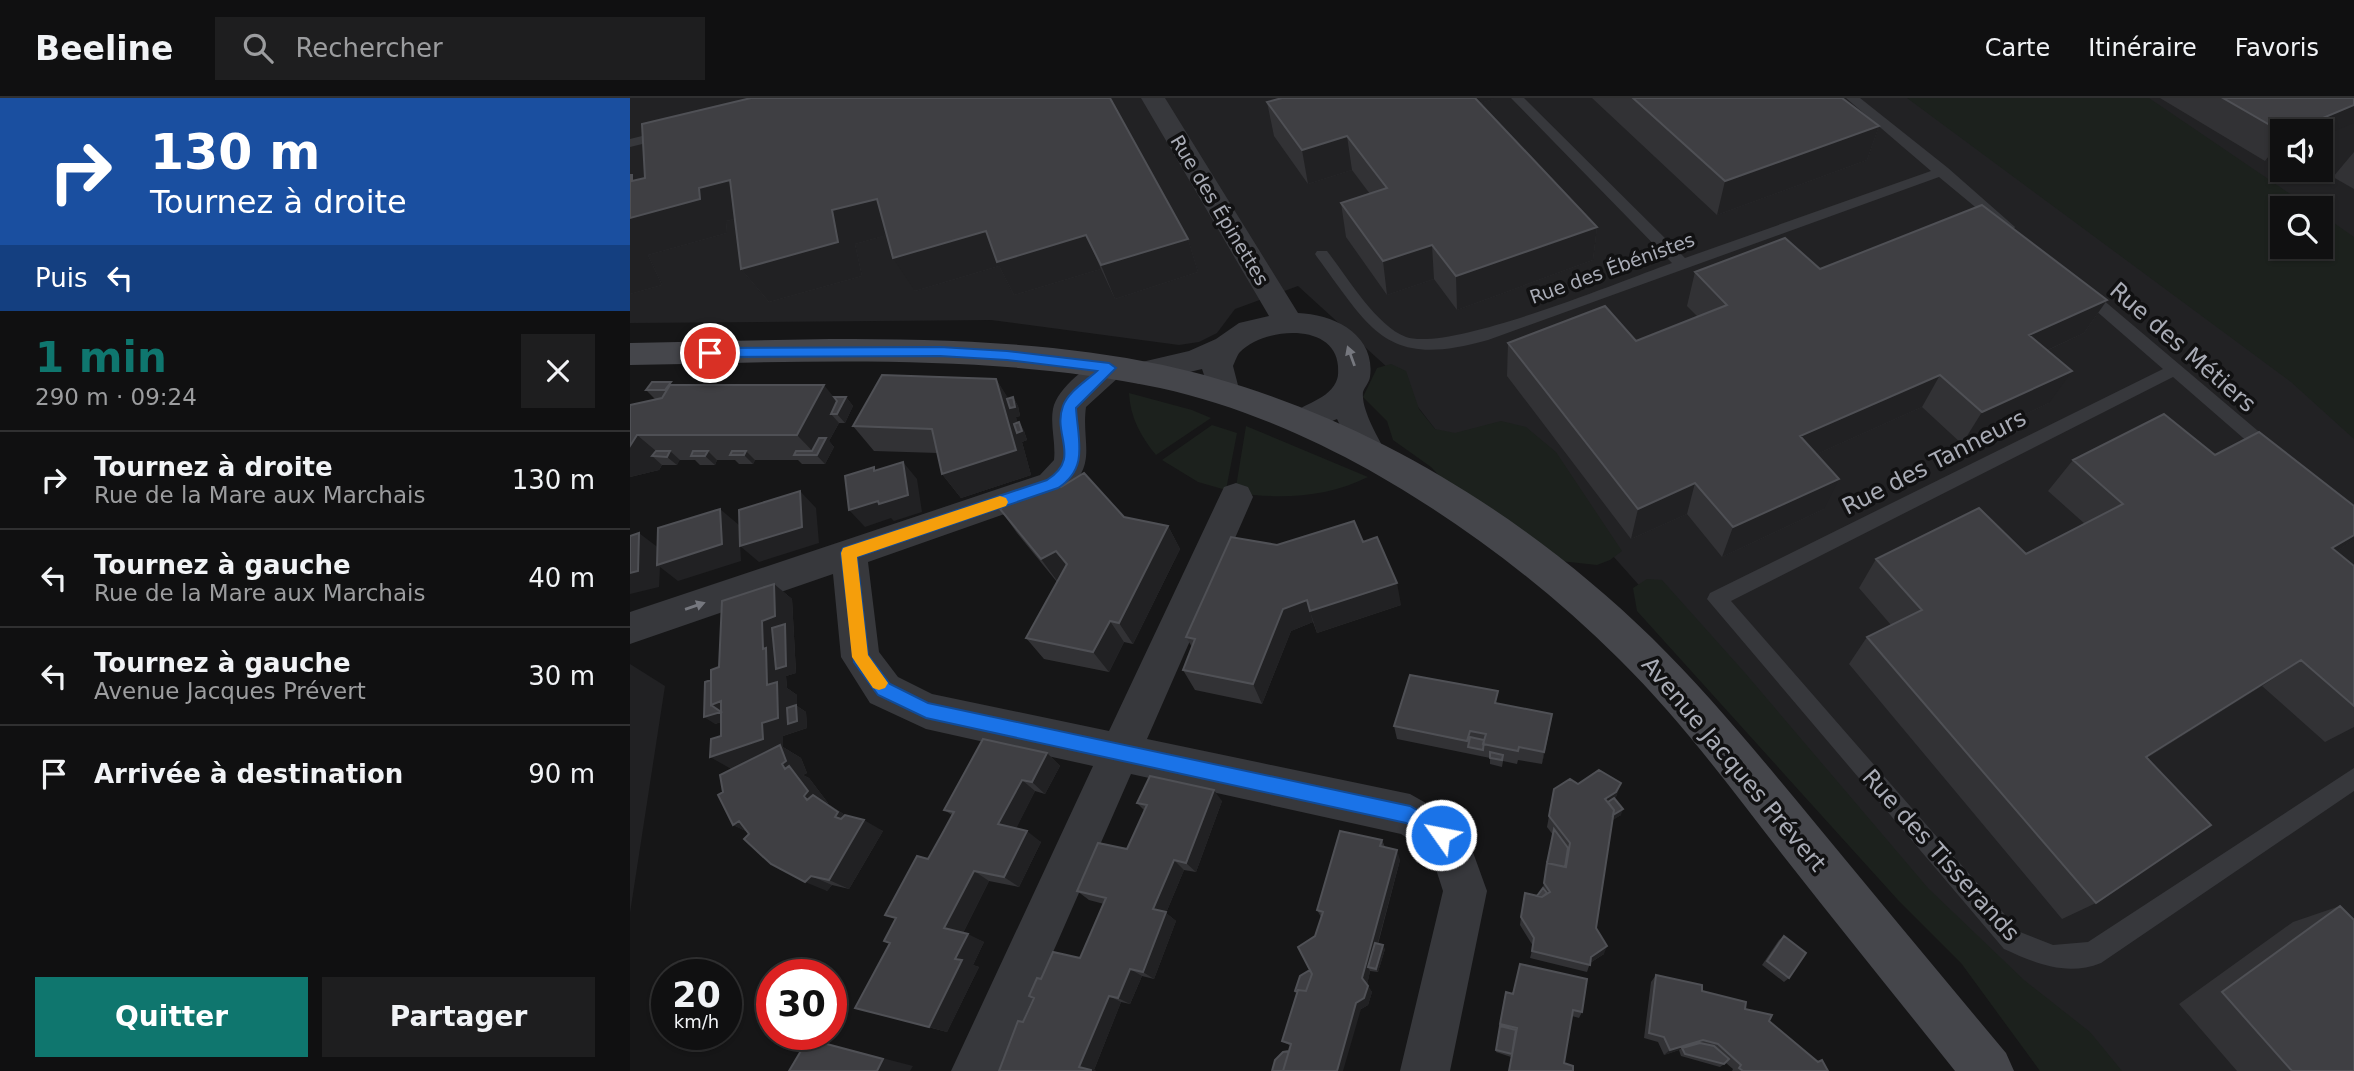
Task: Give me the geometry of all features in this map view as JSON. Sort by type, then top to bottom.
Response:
[{"type":"main road","name":"Avenue Jacques Prévert","points":[[630,354],[940,352],[1007,356],[1125,370],[1224,393],[1303,421],[1370,454],[1458,508],[1517,549],[1571,589],[1635,649],[1745,771],[1988,1071]]},
{"type":"street","name":"Rue des Épinettes","points":[[1153,98],[1287,322]]},
{"type":"street","points":[[630,628],[1052,484],[1069,472],[1072,460],[1069,408],[1072,401],[1125,370],[1197,360],[1256,328],[1287,322],[1317,326],[1341,338],[1349,347],[1355,369],[1347,392],[1326,412],[1303,421]]},
{"type":"street","points":[[1224,393],[1220,385],[1219,368],[1221,356],[1228,345]]},
{"type":"street","points":[[1347,392],[1355,425],[1370,454]]},
{"type":"street","points":[[976,1071],[1236,497]]},
{"type":"street","points":[[849,553],[860,657],[884,690],[926,710],[1410,815],[1441,835],[1451,848],[1465,891],[1425,1071]]},
{"type":"lane","points":[[1517,98],[1681,263]]},
{"type":"lane","points":[[1852,98],[1943,170],[2017,234]]},
{"type":"lane","points":[[630,143],[678,131]]},
{"type":"lane","name":"Rue des Ébénistes","points":[[1322,254],[1363,307],[1399,340],[1429,343],[1482,336],[1943,170]]},
{"type":"lane","name":"Rue des Métiers","points":[[2069,279],[2280,460]]},
{"type":"lane","name":"Rue des Tanneurs","points":[[1717,599],[2174,370]]},
{"type":"lane","name":"Rue des Tisserands","points":[[1717,599],[2012,941],[2053,957],[2092,954],[2354,778]]},
{"type":"shaded area","points":[[630,98],[2354,98],[2354,1071],[2072,1071],[1613,556],[1435,429],[1388,368],[1298,286],[1235,309],[1217,333],[1199,342],[1179,345],[991,320],[630,323]]},
{"type":"shaded area","points":[[1907,98],[2149,98],[2293,196],[2270,196],[2270,259],[2333,259],[2333,222],[2354,237],[2354,439],[2291,382]]},
{"type":"shaded area","points":[[1391,364],[1406,371],[1419,409],[1435,429],[1455,433],[1501,421],[1526,427],[1556,452],[1622,551],[1597,565],[1560,561],[1450,487],[1431,467],[1393,440],[1387,421],[1363,397],[1377,368]]},
{"type":"shaded area","points":[[1129,393],[1192,410],[1211,418],[1156,455],[1137,426]]},
{"type":"shaded area","points":[[1212,425],[1237,433],[1226,490],[1198,482],[1162,460]]},
{"type":"shaded area","points":[[1246,426],[1368,477],[1320,493],[1269,496],[1235,493]]},
{"type":"shaded area","points":[[1647,579],[1662,580],[1746,674],[1928,888],[2024,980],[2090,1032],[2122,1071],[2040,1071],[1961,963],[1898,900],[1637,611],[1633,588]]},
{"type":"building","points":[[751,98],[1110,98],[1188,239],[1101,265],[1086,235],[997,262],[986,231],[893,258],[877,199],[832,210],[838,242],[741,269],[730,180],[699,188],[700,199],[630,218],[630,175],[632,181],[645,178],[642,124]]},
{"type":"building","points":[[1282,98],[1475,98],[1597,227],[1456,276],[1432,245],[1383,261],[1341,203],[1387,188],[1347,136],[1302,150],[1267,102]]},
{"type":"building","points":[[1633,98],[1842,98],[1879,126],[1725,181]]},
{"type":"building","points":[[2223,98],[2354,98],[2354,105],[2321,119],[2270,119],[2270,125]]},
{"type":"building","points":[[1982,205],[2107,300],[2029,335],[2072,371],[1982,412],[1940,375],[1800,436],[1839,479],[1733,527],[1695,483],[1638,509],[1508,343],[1605,306],[1636,341],[1727,305],[1695,272],[1785,238],[1820,269]]},
{"type":"building","points":[[882,375],[996,379],[1016,450],[942,474],[932,429],[853,426]]},
{"type":"building","points":[[652,382],[671,382],[665,390],[646,390]]},
{"type":"building","points":[[670,385],[824,385],[797,435],[637,435],[630,446],[630,405],[662,398]]},
{"type":"building","points":[[834,397],[846,397],[837,414],[831,414],[837,401]]},
{"type":"building","points":[[1013,397],[1015,407],[1010,408],[1007,399]]},
{"type":"building","points":[[2164,414],[2215,455],[2259,432],[2354,506],[2354,535],[2332,548],[2354,566],[2354,706],[2301,660],[2146,757],[2211,825],[2096,903],[1867,637],[1922,610],[1876,559],[1979,508],[2026,554],[2123,504],[2073,460]]},
{"type":"building","points":[[1019,422],[1022,431],[1017,433],[1014,424]]},
{"type":"building","points":[[819,438],[826,438],[817,455],[794,455],[796,451],[812,451]]},
{"type":"building","points":[[656,451],[670,451],[667,457],[652,456]]},
{"type":"building","points":[[693,451],[708,451],[705,456],[691,456]]},
{"type":"building","points":[[732,451],[746,451],[744,455],[730,455]]},
{"type":"building","points":[[903,462],[908,495],[849,510],[845,476]]},
{"type":"building","points":[[1084,473],[1124,517],[1168,526],[1119,623],[1110,621],[1093,652],[1026,638],[1067,564],[1056,551],[1041,559],[1000,509],[1053,478],[1061,487]]},
{"type":"building","points":[[800,491],[802,527],[740,546],[739,510]]},
{"type":"building","points":[[720,509],[722,544],[657,565],[658,528]]},
{"type":"building","points":[[1354,521],[1363,542],[1377,537],[1397,583],[1310,611],[1307,600],[1283,609],[1253,684],[1183,670],[1195,639],[1186,637],[1231,537],[1277,545]]},
{"type":"building","points":[[639,533],[638,571],[630,573],[630,536]]},
{"type":"building","points":[[774,584],[775,616],[762,621],[767,685],[777,682],[778,718],[762,723],[763,739],[710,757],[711,739],[721,736],[721,701],[711,705],[711,670],[719,667],[722,601]]},
{"type":"building","points":[[785,624],[786,666],[776,669],[772,628]]},
{"type":"building","points":[[1410,675],[1498,691],[1495,703],[1552,714],[1544,752],[1519,747],[1518,751],[1483,744],[1486,734],[1470,731],[1467,741],[1394,726]]},
{"type":"building","points":[[711,680],[711,705],[721,712],[704,717],[705,682]]},
{"type":"building","points":[[796,705],[797,721],[788,724],[787,708]]},
{"type":"building","points":[[1470,737],[1484,740],[1483,750],[1468,747]]},
{"type":"building","points":[[983,739],[1047,753],[1032,782],[1022,780],[998,824],[1027,831],[1004,877],[974,871],[944,928],[968,934],[955,959],[962,960],[929,1027],[855,1008],[890,943],[884,941],[896,918],[885,915],[917,856],[928,859],[942,834],[954,812],[944,810]]},
{"type":"building","points":[[780,745],[786,761],[782,764],[785,769],[789,766],[808,791],[804,796],[807,800],[813,795],[838,812],[835,817],[841,819],[845,815],[864,820],[829,880],[811,876],[805,882],[771,864],[744,839],[749,834],[739,821],[733,825],[718,795],[723,792],[720,775]]},
{"type":"building","points":[[1490,752],[1503,755],[1502,760],[1490,758]]},
{"type":"building","points":[[1599,770],[1621,783],[1616,792],[1605,799],[1614,810],[1596,928],[1607,946],[1591,957],[1590,965],[1532,951],[1534,938],[1521,917],[1525,893],[1542,897],[1550,892],[1544,883],[1547,863],[1566,867],[1570,843],[1549,816],[1554,789],[1570,779],[1578,784]]},
{"type":"building","points":[[1150,776],[1214,790],[1186,863],[1174,860],[1153,909],[1166,912],[1143,972],[1130,969],[1118,998],[1109,996],[1079,1067],[1091,1071],[999,1071],[1018,1021],[1023,1022],[1034,998],[1029,996],[1037,978],[1041,979],[1053,952],[1080,958],[1106,898],[1077,891],[1098,843],[1127,849],[1147,805],[1137,803]]},
{"type":"building","points":[[1614,798],[1623,809],[1613,815],[1614,810],[1608,802]]},
{"type":"building","points":[[1554,829],[1568,848],[1565,867],[1547,863]]},
{"type":"building","points":[[1340,831],[1382,840],[1380,846],[1397,850],[1362,978],[1368,986],[1364,998],[1356,1003],[1337,1071],[1283,1071],[1291,1044],[1282,1041],[1298,990],[1306,991],[1312,974],[1298,947],[1315,936],[1323,912],[1317,910]]},
{"type":"building","points":[[1543,888],[1547,893],[1542,897],[1537,896]]},
{"type":"building","points":[[2340,906],[2354,920],[2354,1071],[2292,1071],[2222,992]]},
{"type":"building","points":[[1784,936],[1806,953],[1789,978],[1767,961]]},
{"type":"building","points":[[1375,943],[1383,945],[1376,969],[1368,967]]},
{"type":"building","points":[[1520,964],[1587,979],[1582,1012],[1573,1010],[1564,1063],[1573,1066],[1573,1071],[1509,1071],[1517,1028],[1500,1024],[1506,992],[1513,994]]},
{"type":"building","points":[[1310,970],[1312,974],[1306,991],[1295,991],[1300,976]]},
{"type":"building","points":[[1656,975],[1702,985],[1702,991],[1746,1002],[1745,1009],[1772,1015],[1769,1021],[1818,1062],[1822,1060],[1828,1071],[1743,1071],[1739,1068],[1741,1065],[1718,1044],[1703,1040],[1670,1050],[1664,1037],[1649,1033]]},
{"type":"building","points":[[1500,1026],[1516,1030],[1512,1054],[1496,1050]]},
{"type":"building","points":[[1700,1043],[1714,1046],[1729,1059],[1724,1064],[1685,1054],[1682,1048]]},
{"type":"building","points":[[847,1049],[883,1059],[877,1071],[789,1071],[801,1050]]},
{"type":"building","points":[[1289,1051],[1283,1071],[1272,1071],[1275,1060],[1283,1052]]},
{"type":"slow traffic","points":[[879,683],[860,657],[849,553],[1000,502]]},
{"type":"route","points":[[710,353],[976,353],[1109,368],[1072,401],[1069,408],[1072,460],[1069,472],[1063,478],[849,553],[860,657],[884,690],[926,710],[1410,815],[1441,835]]}]
